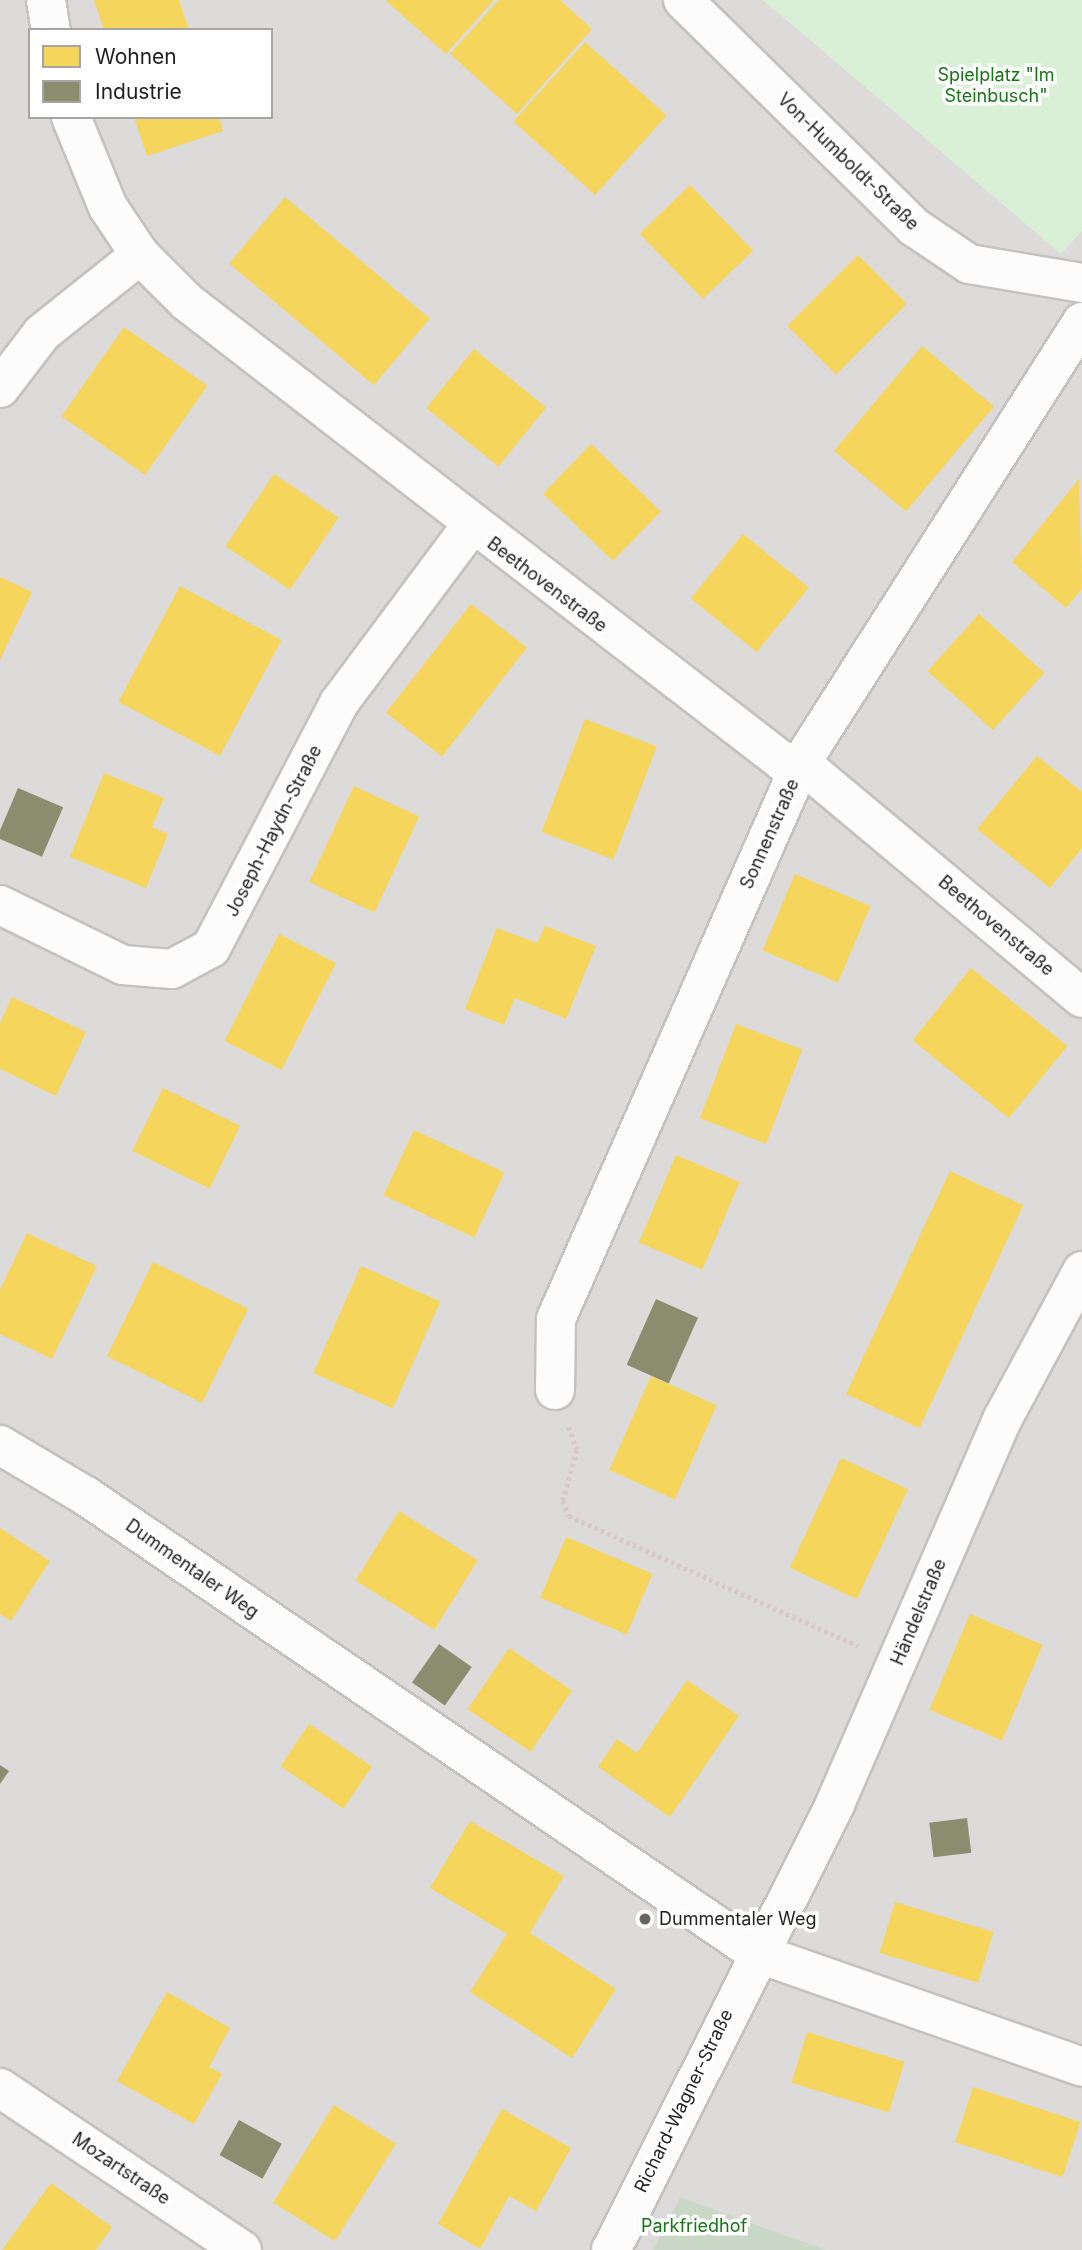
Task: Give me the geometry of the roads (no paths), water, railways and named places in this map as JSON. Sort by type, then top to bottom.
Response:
[{"type":"street","points":[[46,0],[51,28]]},
{"type":"street","name":"Von-Humboldt-Straße","points":[[683,0],[914,227],[969,264],[1082,283]]},
{"type":"street","name":"Beethovenstraße","points":[[72,119],[108,207],[140,255],[187,302],[470,527],[782,761],[802,763],[1082,998]]},
{"type":"street","points":[[0,388],[42,333],[140,255]]},
{"type":"street","name":"Sonnenstraße","points":[[555,1390],[556,1319],[802,763],[1082,322]]},
{"type":"street","name":"Joseph-Haydn-Straße","points":[[0,905],[123,964],[172,970],[211,948],[339,703],[470,527]]},
{"type":"street","name":"Händelstraße","points":[[757,1953],[835,1804],[1003,1418],[1082,1271]]},
{"type":"street","name":"Dummentaler Weg","points":[[0,1445],[86,1496],[757,1953],[1082,2067]]},
{"type":"street","name":"Richard-Wagner-Straße","points":[[611,2250],[757,1953]]},
{"type":"street","name":"Mozartstraße","points":[[0,2088],[242,2250]]},
{"type":"place","name":"Dummentaler Weg","points":[[645,1919]]},
{"type":"park label","name":"Spielplatz \"Im Steinbusch\"","points":[[996,86]]},
{"type":"park label","name":"Parkfriedhof","points":[[694,2226]]}]
